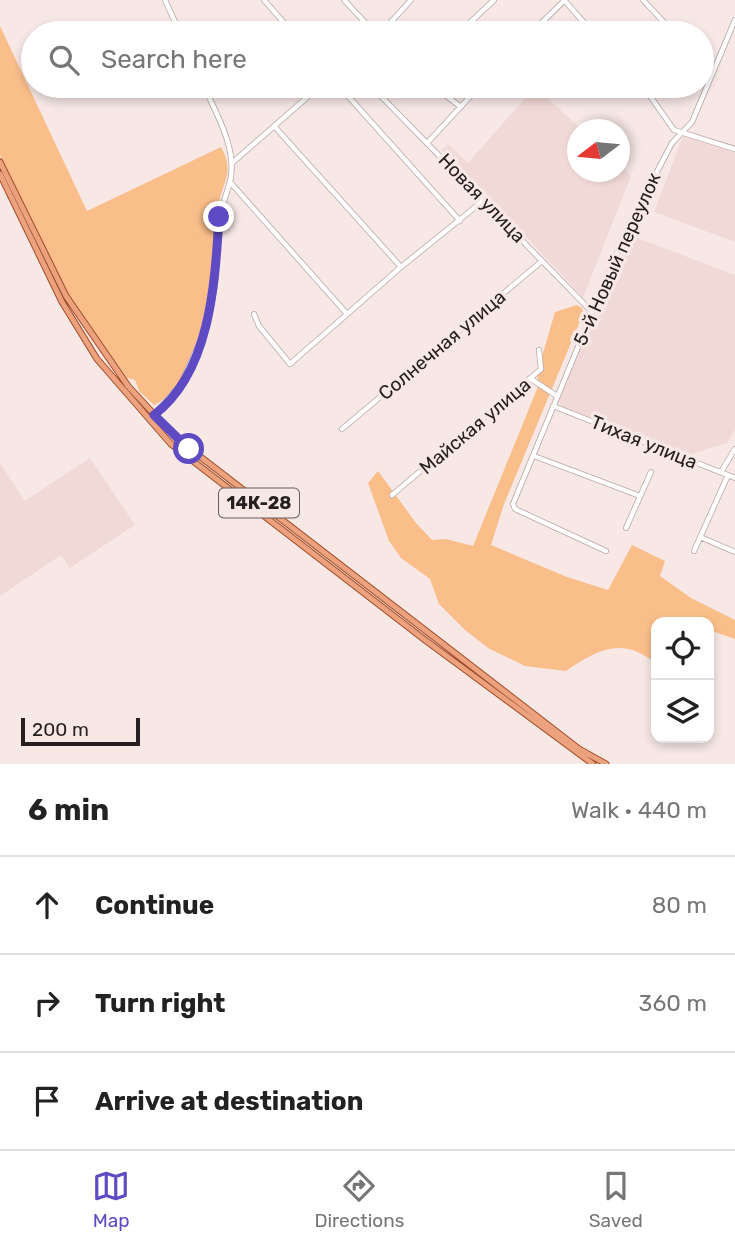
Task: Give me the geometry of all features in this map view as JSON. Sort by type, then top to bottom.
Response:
[{"type":"main road","name":"14К-28","points":[[0,162],[66,296],[128,386],[154,415],[189,449],[407,618],[579,749],[606,764]]},
{"type":"main road","name":"14К-28","points":[[0,174],[62,302],[97,359],[147,419],[185,456],[576,755],[593,764]]},
{"type":"street","points":[[165,0],[175,21]]},
{"type":"street","points":[[264,0],[282,21]]},
{"type":"street","points":[[344,0],[364,21]]},
{"type":"street","points":[[392,21],[411,0]]},
{"type":"street","points":[[472,21],[494,0]]},
{"type":"street","points":[[643,0],[663,21]]},
{"type":"street","points":[[544,21],[565,1],[582,21]]},
{"type":"street","name":"5-й Новый переулок","points":[[714,70],[735,20]]},
{"type":"street","points":[[147,419],[154,415],[181,384],[208,324],[215,285],[219,217],[230,182],[231,163],[226,138],[209,98]]},
{"type":"street","points":[[231,163],[306,98]]},
{"type":"street","points":[[350,98],[460,221]]},
{"type":"street","name":"Новая улица","points":[[383,98],[592,312]]},
{"type":"street","points":[[449,98],[461,107]]},
{"type":"street","points":[[428,142],[469,98]]},
{"type":"street","points":[[651,98],[674,130],[735,149]]},
{"type":"street","name":"5-й Новый переулок","points":[[606,551],[513,506],[592,312],[646,189],[672,143],[692,122],[702,98]]},
{"type":"street","points":[[274,126],[401,267]]},
{"type":"street","points":[[230,182],[347,314]]},
{"type":"street","points":[[254,314],[259,326],[290,364],[401,267],[484,201]]},
{"type":"street","name":"Солнечная улица","points":[[342,429],[542,260]]},
{"type":"street","name":"Майская улица","points":[[393,495],[531,379],[542,365],[539,350]]},
{"type":"street","points":[[531,379],[557,396]]},
{"type":"street","name":"Тихая улица","points":[[553,406],[735,478]]},
{"type":"street","points":[[721,472],[735,449]]},
{"type":"street","points":[[534,456],[640,496]]},
{"type":"street","points":[[626,528],[651,472]]},
{"type":"street","points":[[694,551],[728,475]]},
{"type":"street","points":[[700,537],[735,552]]},
{"type":"shaded area","points":[[0,26],[21,71],[21,98],[34,98],[87,211],[221,147],[227,172],[218,208],[204,317],[186,372],[172,392],[154,405],[139,391],[135,380],[127,378],[66,291],[0,155]]},
{"type":"shaded area","points":[[525,98],[547,98],[570,119],[567,119],[567,182],[629,182],[583,298],[480,187],[469,181],[442,150],[448,144],[468,163]]},
{"type":"shaded area","points":[[683,136],[735,152],[735,242],[654,212]]},
{"type":"shaded area","points":[[627,234],[735,275],[735,430],[727,443],[688,455],[561,406],[558,400]]},
{"type":"shaded area","points":[[577,305],[582,308],[583,314],[504,504],[491,545],[567,577],[608,590],[632,545],[665,561],[660,576],[691,598],[735,620],[735,639],[714,632],[714,617],[651,617],[651,660],[633,650],[622,648],[600,652],[566,671],[525,666],[488,648],[465,630],[439,604],[430,579],[401,558],[389,541],[368,483],[378,471],[416,523],[432,540],[446,539],[473,546],[537,389],[538,370],[555,312]]},
{"type":"shaded area","points":[[90,458],[135,525],[70,568],[61,555],[0,596],[0,463],[25,501]]},
{"type":"route","points":[[189,449],[154,415],[170,400],[181,384],[208,324],[215,285],[219,217]]}]
